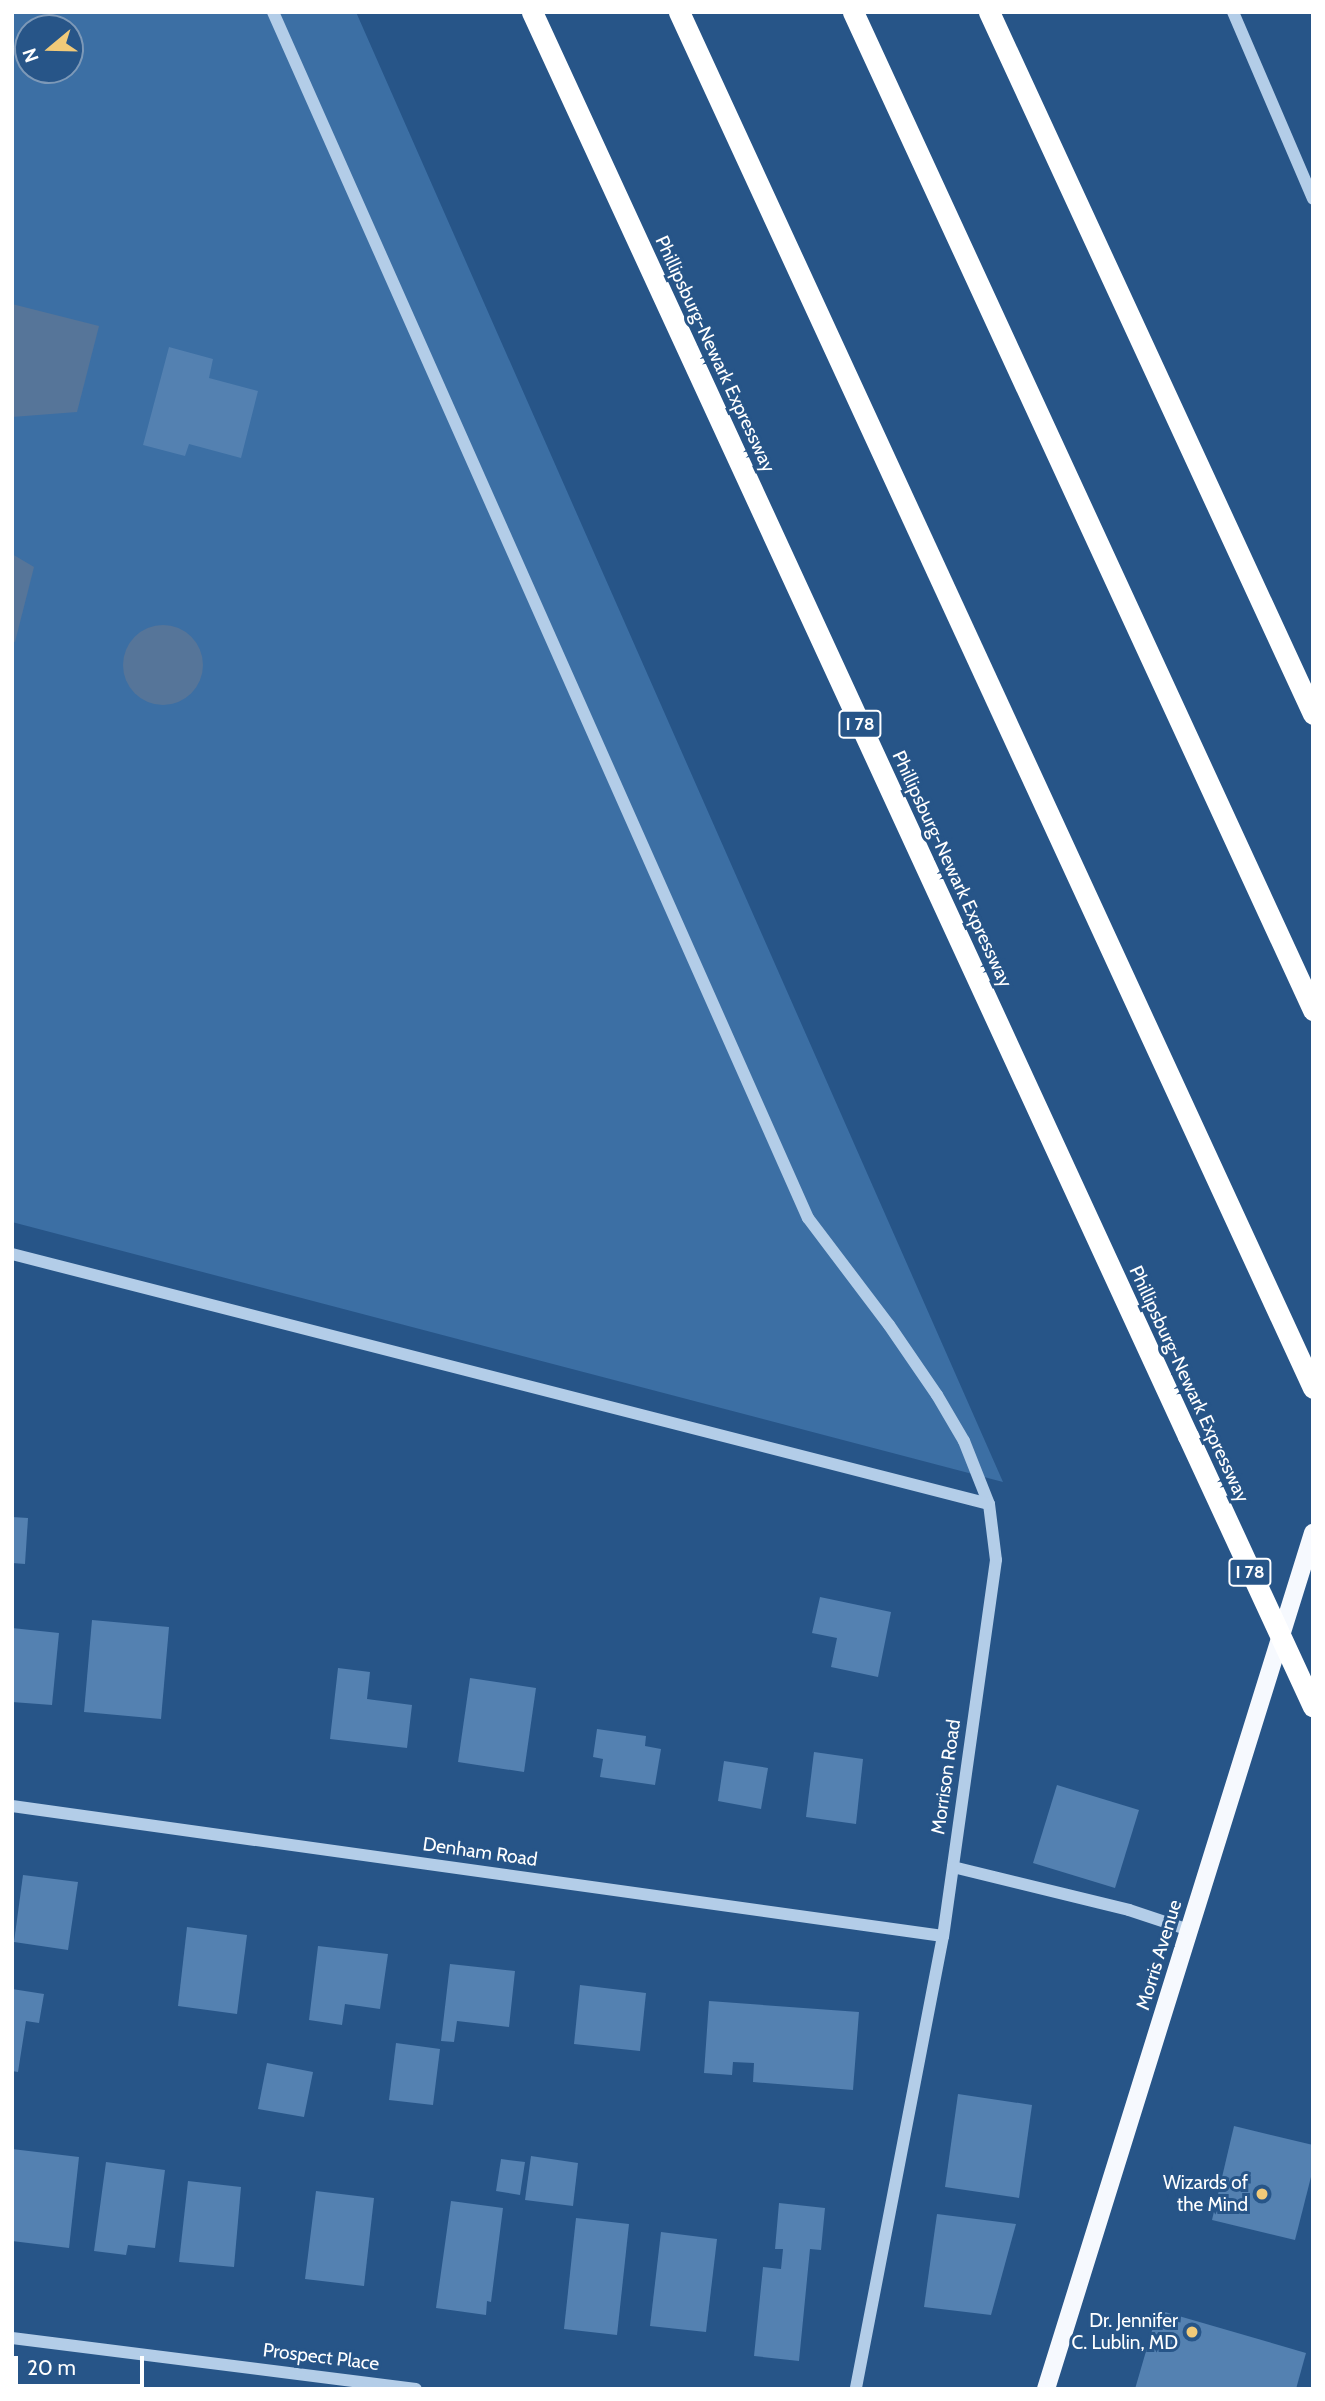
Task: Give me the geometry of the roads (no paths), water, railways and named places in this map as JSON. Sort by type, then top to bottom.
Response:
[{"type":"highway","name":"Phillipsburg-Newark Expressway","points":[[532,12],[1313,1707]]},
{"type":"highway","points":[[679,12],[1313,1388]]},
{"type":"highway","points":[[853,12],[1313,1010]]},
{"type":"highway","points":[[989,12],[1313,714]]},
{"type":"main road","name":"Morris Avenue","points":[[1046,2389],[1313,1533]]},
{"type":"street","name":"Morrison Road","points":[[274,12],[808,1217],[889,1325],[937,1395],[964,1441],[989,1503],[996,1560],[943,1936],[856,2389]]},
{"type":"street","points":[[1233,12],[1313,199]]},
{"type":"street","points":[[12,1254],[989,1503]]},
{"type":"street","name":"Denham Road","points":[[12,1806],[943,1936]]},
{"type":"street","points":[[953,1867],[1100,1903],[1189,1930]]},
{"type":"street","name":"Prospect Place","points":[[12,2337],[416,2389]]},
{"type":"place","name":"Wizards of the Mind","points":[[1262,2194]]},
{"type":"place","name":"Dr. Jennifer C. Lublin, MD","points":[[1192,2332]]}]
